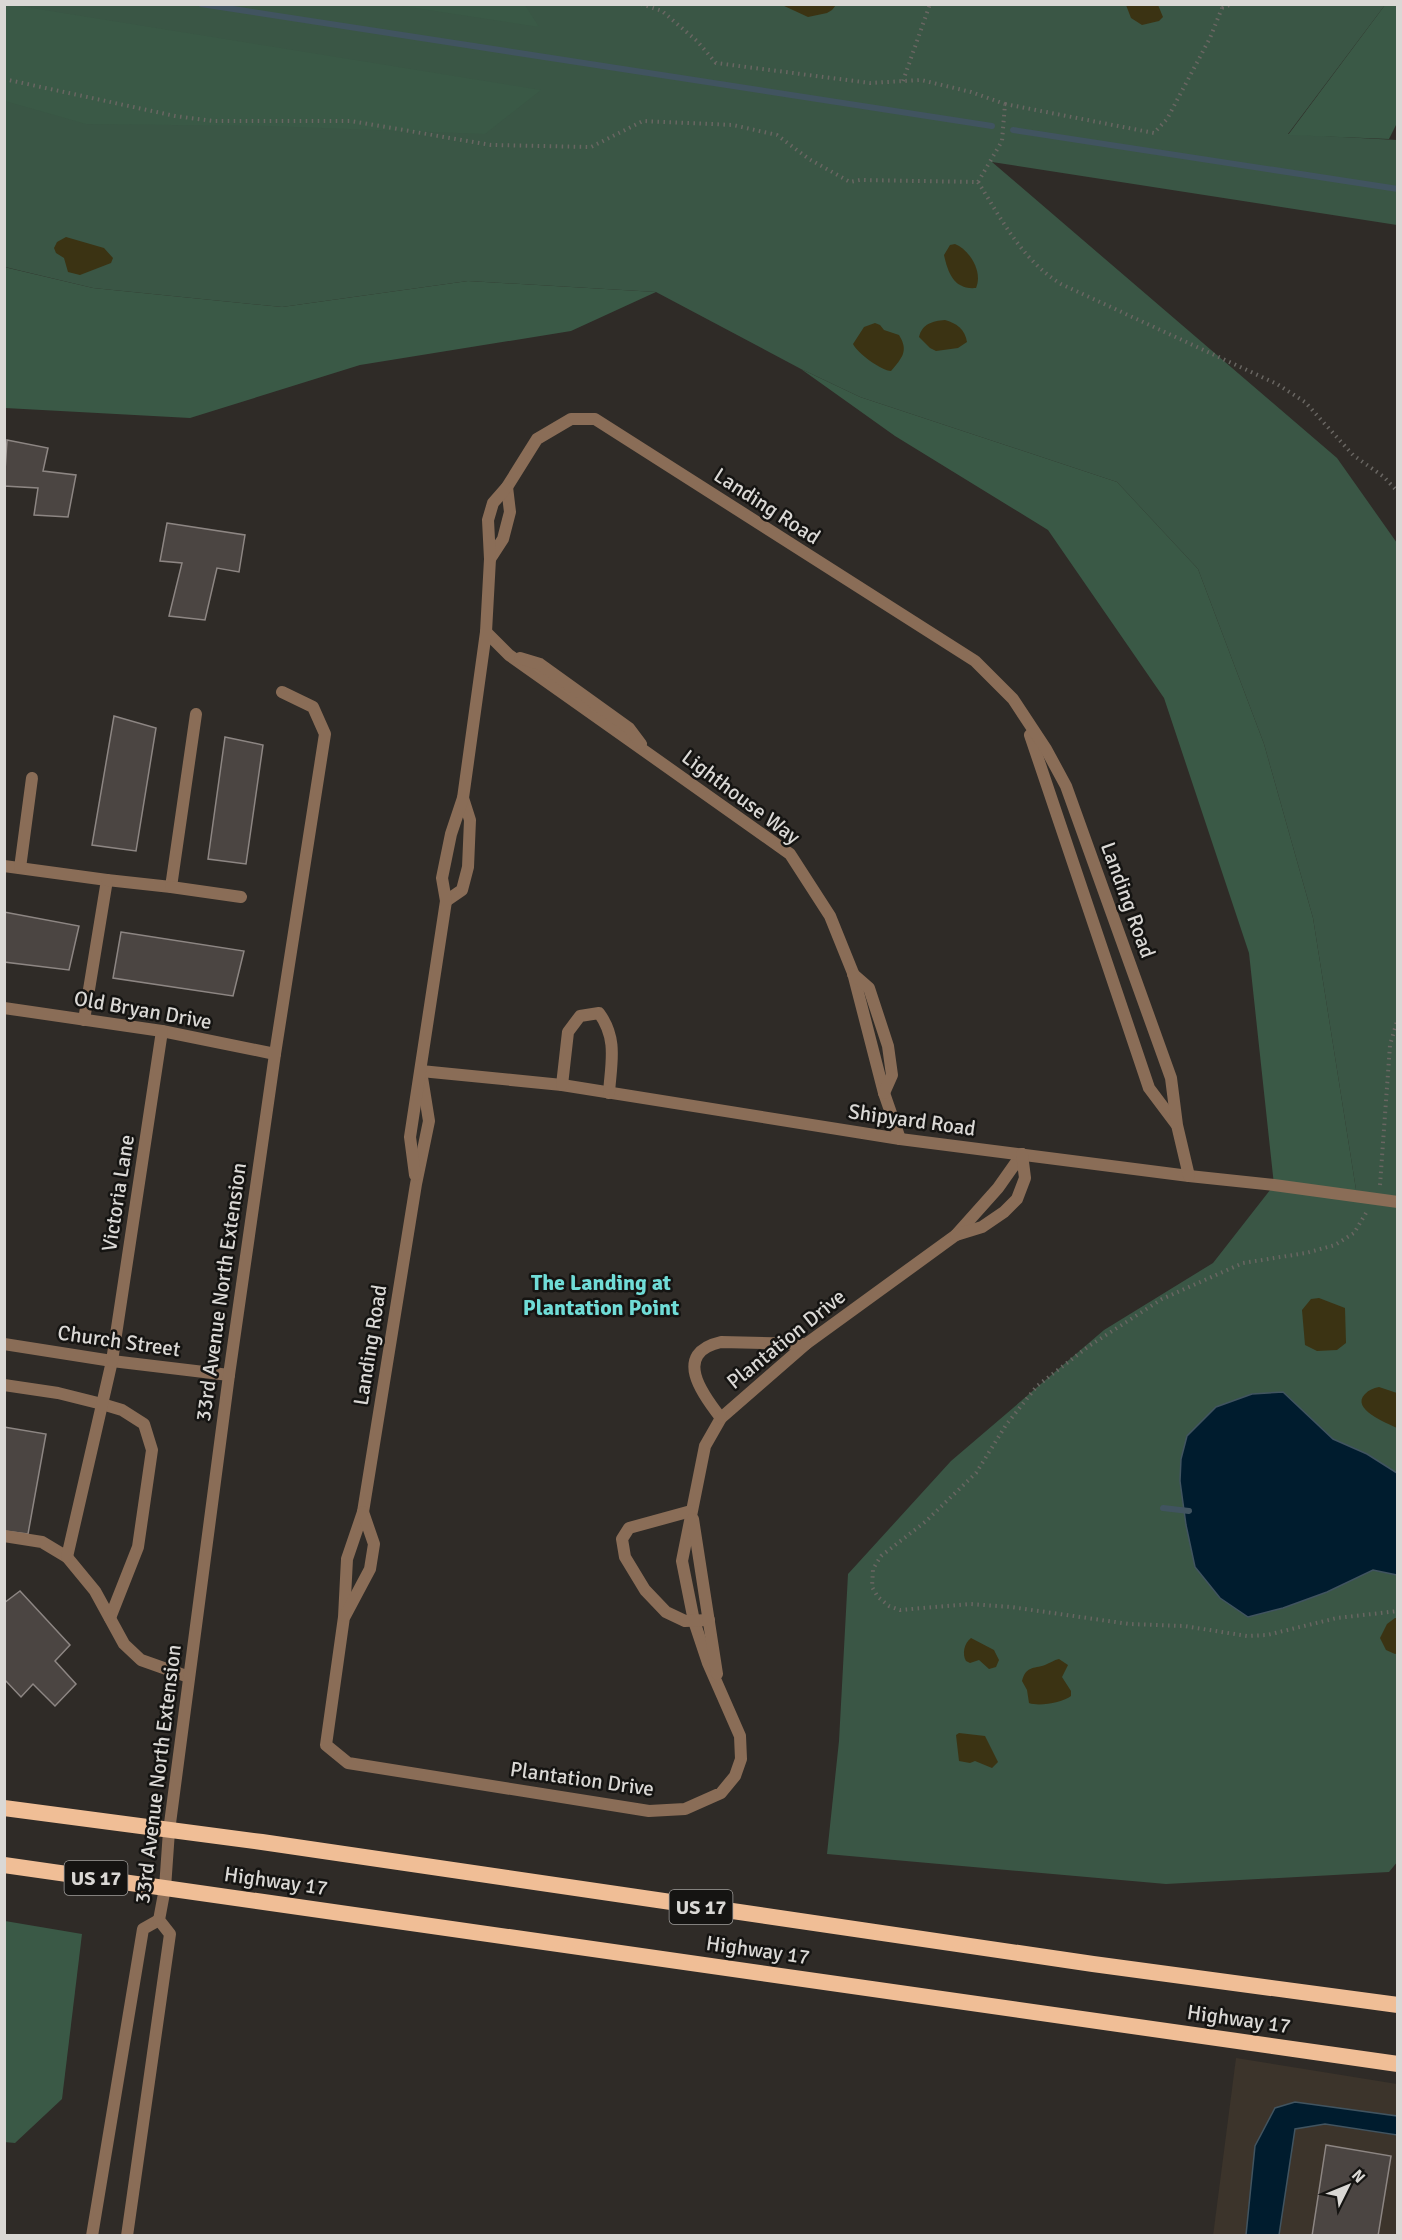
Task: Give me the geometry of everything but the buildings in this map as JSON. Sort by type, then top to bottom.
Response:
[{"type":"highway","name":"Highway 17","points":[[4,1808],[262,1842],[1093,1964],[1398,2005]]},
{"type":"highway","name":"Highway 17","points":[[4,1865],[1398,2064]]},
{"type":"street","name":"Landing Road","points":[[416,1184],[410,1137],[414,1100],[421,1071],[446,901],[442,878],[451,834],[463,798],[486,632],[490,559],[488,520],[493,503],[507,488],[537,439],[571,419],[595,419],[975,661],[1013,699],[1046,749],[1066,786],[1171,1078],[1177,1125],[1189,1176]]},
{"type":"street","name":"Landing Road","points":[[490,559],[503,539],[510,512],[507,488]]},
{"type":"street","name":"Lighthouse Way","points":[[486,632],[508,655],[790,854],[830,916],[853,973],[884,1093],[900,1139]]},
{"type":"street","name":"33rd Avenue North Extension","points":[[127,2235],[170,1934],[159,1920],[165,1888],[169,1830],[189,1677],[275,1054],[325,734],[313,707],[282,693]]},
{"type":"street","name":"Landing Road","points":[[1013,699],[1035,747],[1149,1088],[1177,1125]]},
{"type":"street","points":[[171,887],[196,714]]},
{"type":"street","points":[[20,868],[32,778]]},
{"type":"street","name":"Landing Road","points":[[446,901],[462,890],[468,867],[470,820],[463,798]]},
{"type":"street","points":[[4,866],[241,897]]},
{"type":"street","points":[[84,1020],[107,879]]},
{"type":"street","points":[[1106,957],[1126,951]]},
{"type":"street","name":"Old Bryan Drive","points":[[4,1008],[162,1031],[275,1054]]},
{"type":"street","points":[[562,1085],[568,1032],[580,1016],[599,1013],[608,1026],[612,1044],[609,1093]]},
{"type":"street","name":"Victoria Lane","points":[[67,1557],[112,1361],[162,1031]]},
{"type":"street","name":"Landing Road","points":[[326,1745],[344,1617],[347,1559],[363,1512],[416,1184],[429,1121],[421,1071]]},
{"type":"street","name":"Shipyard Road","points":[[421,1071],[562,1085],[900,1139],[1398,1202]]},
{"type":"street","name":"Plantation Drive","points":[[326,1745],[348,1762],[649,1811],[685,1809],[721,1793],[735,1776],[741,1759],[740,1736],[718,1687],[694,1621],[682,1561],[705,1446],[721,1418],[806,1344],[956,1235],[998,1188],[1022,1154]]},
{"type":"street","name":"Plantation Drive","points":[[956,1235],[982,1227],[1004,1212],[1017,1198],[1025,1179],[1022,1154]]},
{"type":"street","points":[[721,1418],[705,1398],[694,1375],[694,1364],[701,1350],[710,1344],[721,1342],[806,1344]]},
{"type":"street","name":"Church Street","points":[[4,1344],[112,1361],[229,1375]]},
{"type":"street","points":[[4,1385],[58,1393],[102,1404],[122,1410],[144,1424],[152,1450],[138,1547],[110,1618]]},
{"type":"street","points":[[691,1511],[629,1528],[622,1539],[625,1557],[645,1590],[666,1612],[685,1621],[709,1620]]},
{"type":"street","name":"Plantation Drive","points":[[691,1511],[718,1687]]},
{"type":"street","name":"Landing Road","points":[[344,1617],[370,1569],[374,1544],[363,1512]]},
{"type":"street","points":[[4,1536],[42,1542],[67,1557],[95,1590],[124,1644],[141,1660],[189,1677]]},
{"type":"street","name":"33rd Avenue North Extension","points":[[92,2235],[143,1929],[159,1920]]},
{"type":"path","points":[[641,4],[662,10],[697,41],[716,63],[870,83],[921,80],[971,92],[1005,104],[1154,134],[1167,119],[1210,38],[1221,6],[1232,4]]},
{"type":"path","points":[[903,81],[930,4]]},
{"type":"path","points":[[4,79],[176,116],[213,121],[351,121],[491,145],[591,147],[644,121],[733,125],[777,135],[809,159],[850,182],[978,182]]},
{"type":"path","points":[[978,182],[1002,141],[1005,104]]},
{"type":"path","points":[[978,182],[1026,256],[1044,273],[1061,284],[1277,384],[1305,402],[1353,454],[1384,477],[1398,492]]},
{"type":"path","points":[[1398,1018],[1390,1045],[1379,1187],[1354,1233],[1335,1245],[1306,1253],[1243,1263],[1162,1299],[1098,1340],[1037,1386],[1006,1425],[976,1473],[925,1522],[881,1556],[873,1569],[872,1587],[878,1597],[889,1606],[900,1610],[970,1605],[1011,1607],[1129,1624],[1184,1626],[1247,1636],[1267,1635],[1337,1618],[1398,1611]]},
{"type":"shaded area","points":[[1236,2058],[1397,2084],[1397,2235],[1213,2236]]},
{"type":"green space","points":[[4,5],[541,90],[485,134],[267,126],[86,124],[5,101]]},
{"type":"green space","points":[[5,5],[1385,5],[1288,134],[1397,140],[1397,225],[992,162],[1337,458],[1397,543],[1398,1861],[1389,1872],[1166,1884],[827,1854],[839,1741],[848,1574],[951,1461],[1104,1330],[1213,1263],[1274,1185],[1357,1196],[1313,918],[1264,744],[1198,569],[1117,482],[860,397],[801,369],[656,292],[468,281],[282,307],[93,288],[5,267]]},
{"type":"green space","points":[[396,5],[525,5],[539,27]]},
{"type":"green space","points":[[1385,5],[1398,5],[1397,123],[1389,139],[1288,135]]},
{"type":"green space","points":[[4,267],[93,288],[282,307],[468,281],[656,292],[571,331],[360,365],[190,418],[5,408]]},
{"type":"green space","points":[[801,369],[860,397],[1117,482],[1198,569],[1264,744],[1313,918],[1357,1196],[1274,1185],[1249,953],[1164,698],[1048,530],[895,436]]},
{"type":"green space","points":[[5,1921],[82,1934],[62,2099],[15,2143],[4,2142]]},
{"type":"sand","points":[[782,5],[836,5],[827,13],[808,17]]},
{"type":"sand","points":[[1126,5],[1158,5],[1163,17],[1159,21],[1142,25],[1131,18]]},
{"type":"sand","points":[[66,237],[104,248],[113,258],[111,263],[80,275],[68,272],[64,258],[56,253],[54,248],[57,242]]},
{"type":"sand","points":[[955,244],[966,251],[974,262],[978,275],[976,288],[962,286],[950,274],[944,255],[950,245]]},
{"type":"sand","points":[[945,320],[959,327],[967,342],[958,348],[936,351],[919,337],[922,329],[928,324]]},
{"type":"sand","points":[[875,323],[884,330],[899,335],[904,346],[903,354],[891,371],[870,361],[853,344],[864,327]]},
{"type":"sand","points":[[1319,1298],[1345,1308],[1346,1343],[1337,1350],[1317,1351],[1305,1345],[1302,1310],[1311,1299]]},
{"type":"sand","points":[[1379,1387],[1397,1393],[1397,1428],[1372,1415],[1362,1405],[1365,1394]]},
{"type":"sand","points":[[1397,1618],[1398,1653],[1395,1654],[1386,1650],[1380,1638],[1387,1624]]},
{"type":"sand","points":[[971,1638],[994,1650],[999,1660],[996,1667],[989,1669],[979,1660],[970,1663],[966,1661],[964,1649]]},
{"type":"sand","points":[[1059,1659],[1068,1665],[1062,1677],[1071,1691],[1071,1696],[1051,1703],[1029,1703],[1027,1690],[1022,1681],[1026,1673]]},
{"type":"sand","points":[[959,1733],[985,1736],[998,1762],[992,1768],[975,1761],[970,1763],[959,1761],[956,1735]]},
{"type":"water","points":[[1283,1392],[1333,1439],[1367,1454],[1397,1473],[1397,1575],[1373,1570],[1327,1592],[1283,1608],[1248,1617],[1220,1598],[1195,1567],[1180,1481],[1181,1459],[1187,1436],[1216,1407],[1252,1394]]},
{"type":"water","points":[[1295,2102],[1397,2116],[1397,2135],[1325,2124],[1295,2129],[1279,2235],[1246,2235],[1255,2146],[1275,2108]]},
{"type":"waterway","points":[[201,4],[992,126]]},
{"type":"waterway","points":[[1013,130],[1398,189]]},
{"type":"waterway","points":[[1163,1508],[1189,1511]]},
{"type":"district","name":"The Landing at Plantation Point","points":[[601,1294]]}]
